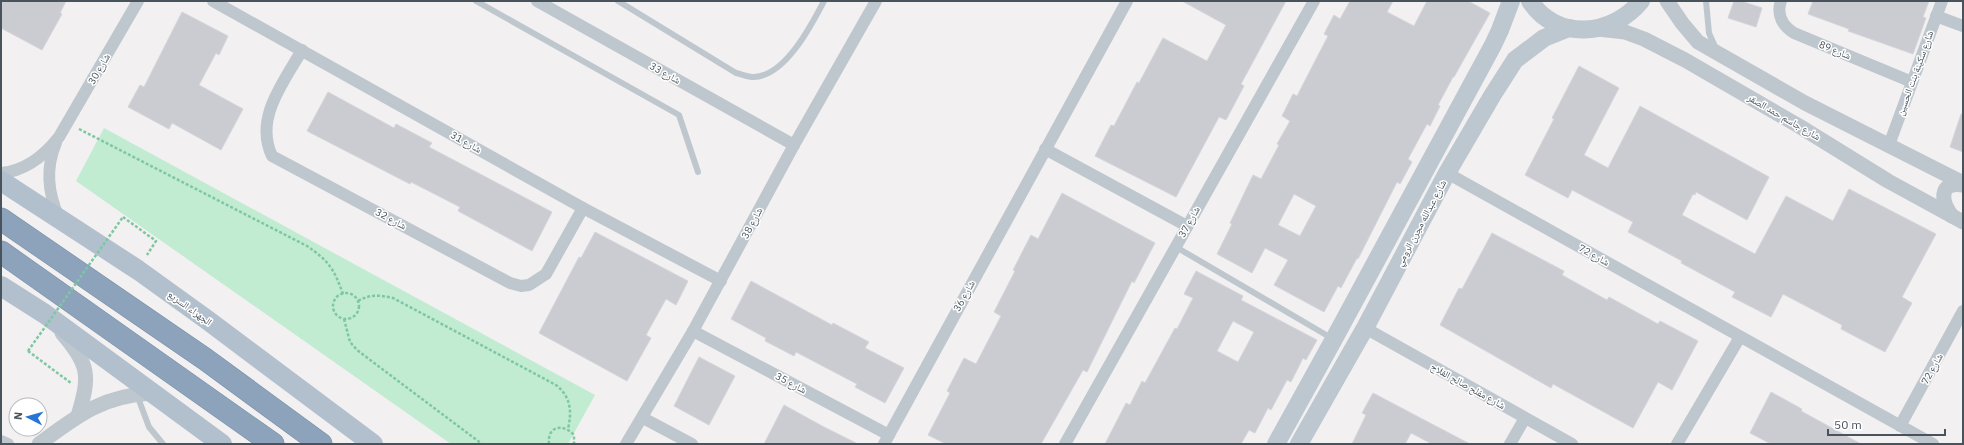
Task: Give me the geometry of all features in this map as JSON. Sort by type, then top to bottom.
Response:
[{"type":"highway","points":[[1,219],[205,358],[321,444]]},
{"type":"highway","points":[[1,252],[273,444]]},
{"type":"main road","name":"شارع عبدالله مجرن الرومي","points":[[1276,444],[1493,45],[1511,1]]},
{"type":"main road","points":[[1530,1],[1534,7],[1550,20],[1569,28],[1584,30],[1598,29],[1617,23],[1633,11],[1641,1]]},
{"type":"main road","name":"شارع عبدالله مجرن الرومي","points":[[1299,444],[1365,328],[1447,173],[1515,60],[1544,38],[1569,28]]},
{"type":"main road","name":"الجهراء السريع","points":[[1,180],[138,270],[373,444]]},
{"type":"main road","points":[[1,286],[46,314],[144,394],[222,444]]},
{"type":"street","name":"شارع 30","points":[[60,220],[53,204],[49,187],[49,170],[52,153],[59,137],[138,1]]},
{"type":"street","name":"شارع 31","points":[[213,1],[583,208],[720,281]]},
{"type":"street","name":"شارع 33","points":[[537,1],[794,145]]},
{"type":"street","name":"شارع 38","points":[[626,444],[643,418],[693,331],[794,145],[876,1]]},
{"type":"street","name":"شارع 36","points":[[886,439],[1127,1]]},
{"type":"street","name":"شارع 37","points":[[1065,444],[1314,1]]},
{"type":"street","points":[[1667,1],[1682,23],[1698,42],[1805,103],[1963,184]]},
{"type":"street","name":"شارع 89","points":[[1781,1],[1779,8],[1781,18],[1785,27],[1794,34],[1912,82]]},
{"type":"street","name":"شارع سكينة بنت الحسين","points":[[1889,145],[1942,1]]},
{"type":"street","points":[[1936,16],[1963,26]]},
{"type":"street","name":"شارع جاسم حمد الصقر","points":[[1598,29],[1625,32],[1644,39],[1678,56],[1799,126],[1888,181],[1958,219]]},
{"type":"street","name":"شارع 32","points":[[302,50],[268,110],[266,135],[267,146],[272,156],[510,283],[521,286],[529,285],[546,274],[583,208]]},
{"type":"street","name":"شارع 30","points":[[1,173],[22,168],[37,160],[49,150],[59,137]]},
{"type":"street","points":[[1045,149],[1188,226]]},
{"type":"street","name":"شارع 72","points":[[1447,173],[1933,444]]},
{"type":"street","points":[[1958,219],[1945,206],[1943,197],[1945,191],[1950,186],[1963,184]]},
{"type":"street","name":"شارع 72","points":[[1900,426],[1963,311]]},
{"type":"street","points":[[46,314],[76,349],[83,360],[86,372],[86,384],[78,416]]},
{"type":"street","name":"شارع مفلح صالح الفلاح","points":[[1365,328],[1572,444]]},
{"type":"street","name":"شارع 35","points":[[693,331],[886,439]]},
{"type":"street","points":[[1677,444],[1740,337]]},
{"type":"street","points":[[39,444],[78,416],[106,401],[144,394]]},
{"type":"street","points":[[643,418],[692,444]]},
{"type":"street","points":[[1510,444],[1525,418]]},
{"type":"street","points":[[1,441],[8,444]]},
{"type":"lane","points":[[476,1],[679,115],[698,172]]},
{"type":"lane","points":[[618,1],[736,73],[753,77],[767,74],[783,63],[811,25],[824,1]]},
{"type":"lane","points":[[1706,1],[1709,33],[1717,53]]},
{"type":"lane","points":[[1176,247],[1334,339]]},
{"type":"lane","points":[[144,394],[149,427],[163,444]]},
{"type":"path","points":[[67,123],[307,246],[329,263],[335,272],[343,294]]},
{"type":"path","points":[[57,372],[28,351],[123,217],[156,241]]},
{"type":"path","points":[[349,293],[355,296],[358,301],[360,308],[357,314],[351,319],[344,319],[338,316],[334,311],[334,304],[337,297],[343,294],[349,293]]},
{"type":"path","points":[[358,301],[367,296],[379,294],[393,298],[556,384],[565,392],[572,414],[568,429]]},
{"type":"path","points":[[344,319],[350,342],[357,350],[482,444]]},
{"type":"path","points":[[549,444],[548,437],[553,430],[560,427],[568,429],[574,435],[574,444]]},
{"type":"green space","points":[[104,128],[595,395],[568,444],[451,444],[76,181]]},
{"type":"building","points":[[1,1],[66,1],[60,13],[62,14],[42,50],[1,28]]},
{"type":"building","points":[[1182,1],[1286,1],[1241,84],[1244,86],[1226,120],[1219,117],[1176,197],[1095,156],[1111,125],[1114,126],[1137,82],[1139,83],[1163,38],[1207,61],[1226,25]]},
{"type":"building","points":[[1350,1],[1393,1],[1387,12],[1414,26],[1427,1],[1468,1],[1490,13],[1438,105],[1440,106],[1430,126],[1427,124],[1408,159],[1412,162],[1400,184],[1397,182],[1358,259],[1357,258],[1341,288],[1338,286],[1324,312],[1274,285],[1288,260],[1265,248],[1252,273],[1217,254],[1232,224],[1230,223],[1253,175],[1261,179],[1279,145],[1277,144],[1290,121],[1282,116],[1293,94],[1297,96],[1328,36],[1324,34],[1334,15],[1340,19]],"holes":[[[1294,194],[1316,206],[1300,236],[1278,225]]]},
{"type":"building","points":[[1734,1],[1741,1],[1762,8],[1756,27],[1728,18]]},
{"type":"building","points":[[1813,1],[1929,1],[1923,17],[1926,18],[1913,54],[1848,31],[1849,29],[1808,14]]},
{"type":"building","points":[[182,12],[228,36],[219,55],[216,53],[199,85],[243,109],[221,150],[172,123],[169,129],[128,107],[140,85],[144,87]]},
{"type":"building","points":[[1579,66],[1619,88],[1584,155],[1608,168],[1640,106],[1769,177],[1747,220],[1696,192],[1695,195],[1693,194],[1682,215],[1755,254],[1786,196],[1833,221],[1849,189],[1936,234],[1902,297],[1912,303],[1885,352],[1841,329],[1842,325],[1783,294],[1771,317],[1732,297],[1735,292],[1628,232],[1633,222],[1572,190],[1568,198],[1525,175]]},
{"type":"building","points":[[328,92],[394,128],[396,124],[432,143],[429,147],[552,212],[532,251],[458,211],[460,207],[411,182],[410,184],[307,131]]},
{"type":"building","points":[[1961,114],[1963,114],[1963,152],[1950,147]]},
{"type":"building","points":[[1062,193],[1155,243],[1134,283],[1132,281],[1087,372],[1083,370],[1041,444],[946,444],[928,435],[950,393],[947,391],[964,358],[976,364],[1001,316],[994,312],[1015,271],[1013,270],[1031,235],[1038,239]]},
{"type":"building","points":[[595,232],[688,281],[676,305],[666,299],[646,335],[651,338],[627,381],[539,333],[579,257],[581,258]]},
{"type":"building","points":[[1492,233],[1564,271],[1562,275],[1607,300],[1609,297],[1658,324],[1660,321],[1698,341],[1672,390],[1658,382],[1633,428],[1553,384],[1551,388],[1440,325],[1459,288],[1462,289]]},
{"type":"building","points":[[1196,271],[1243,296],[1241,300],[1317,340],[1306,360],[1303,358],[1291,382],[1287,380],[1271,410],[1268,408],[1255,433],[1249,430],[1241,444],[1105,444],[1126,403],[1130,405],[1142,381],[1145,383],[1175,328],[1177,329],[1193,298],[1184,294]],"holes":[[[1233,321],[1254,332],[1238,362],[1217,351]]]},
{"type":"building","points":[[751,281],[832,325],[833,323],[869,342],[865,348],[904,368],[885,403],[855,387],[857,384],[796,352],[794,356],[765,341],[766,338],[731,319]]},
{"type":"building","points":[[699,357],[735,376],[709,425],[674,406]]},
{"type":"building","points":[[1771,392],[1802,409],[1801,411],[1861,444],[1771,444],[1750,433]]},
{"type":"building","points":[[1373,393],[1470,444],[1432,444],[1411,433],[1405,444],[1352,444],[1366,415],[1362,413]]},
{"type":"building","points":[[784,405],[824,427],[858,444],[764,444]]}]
